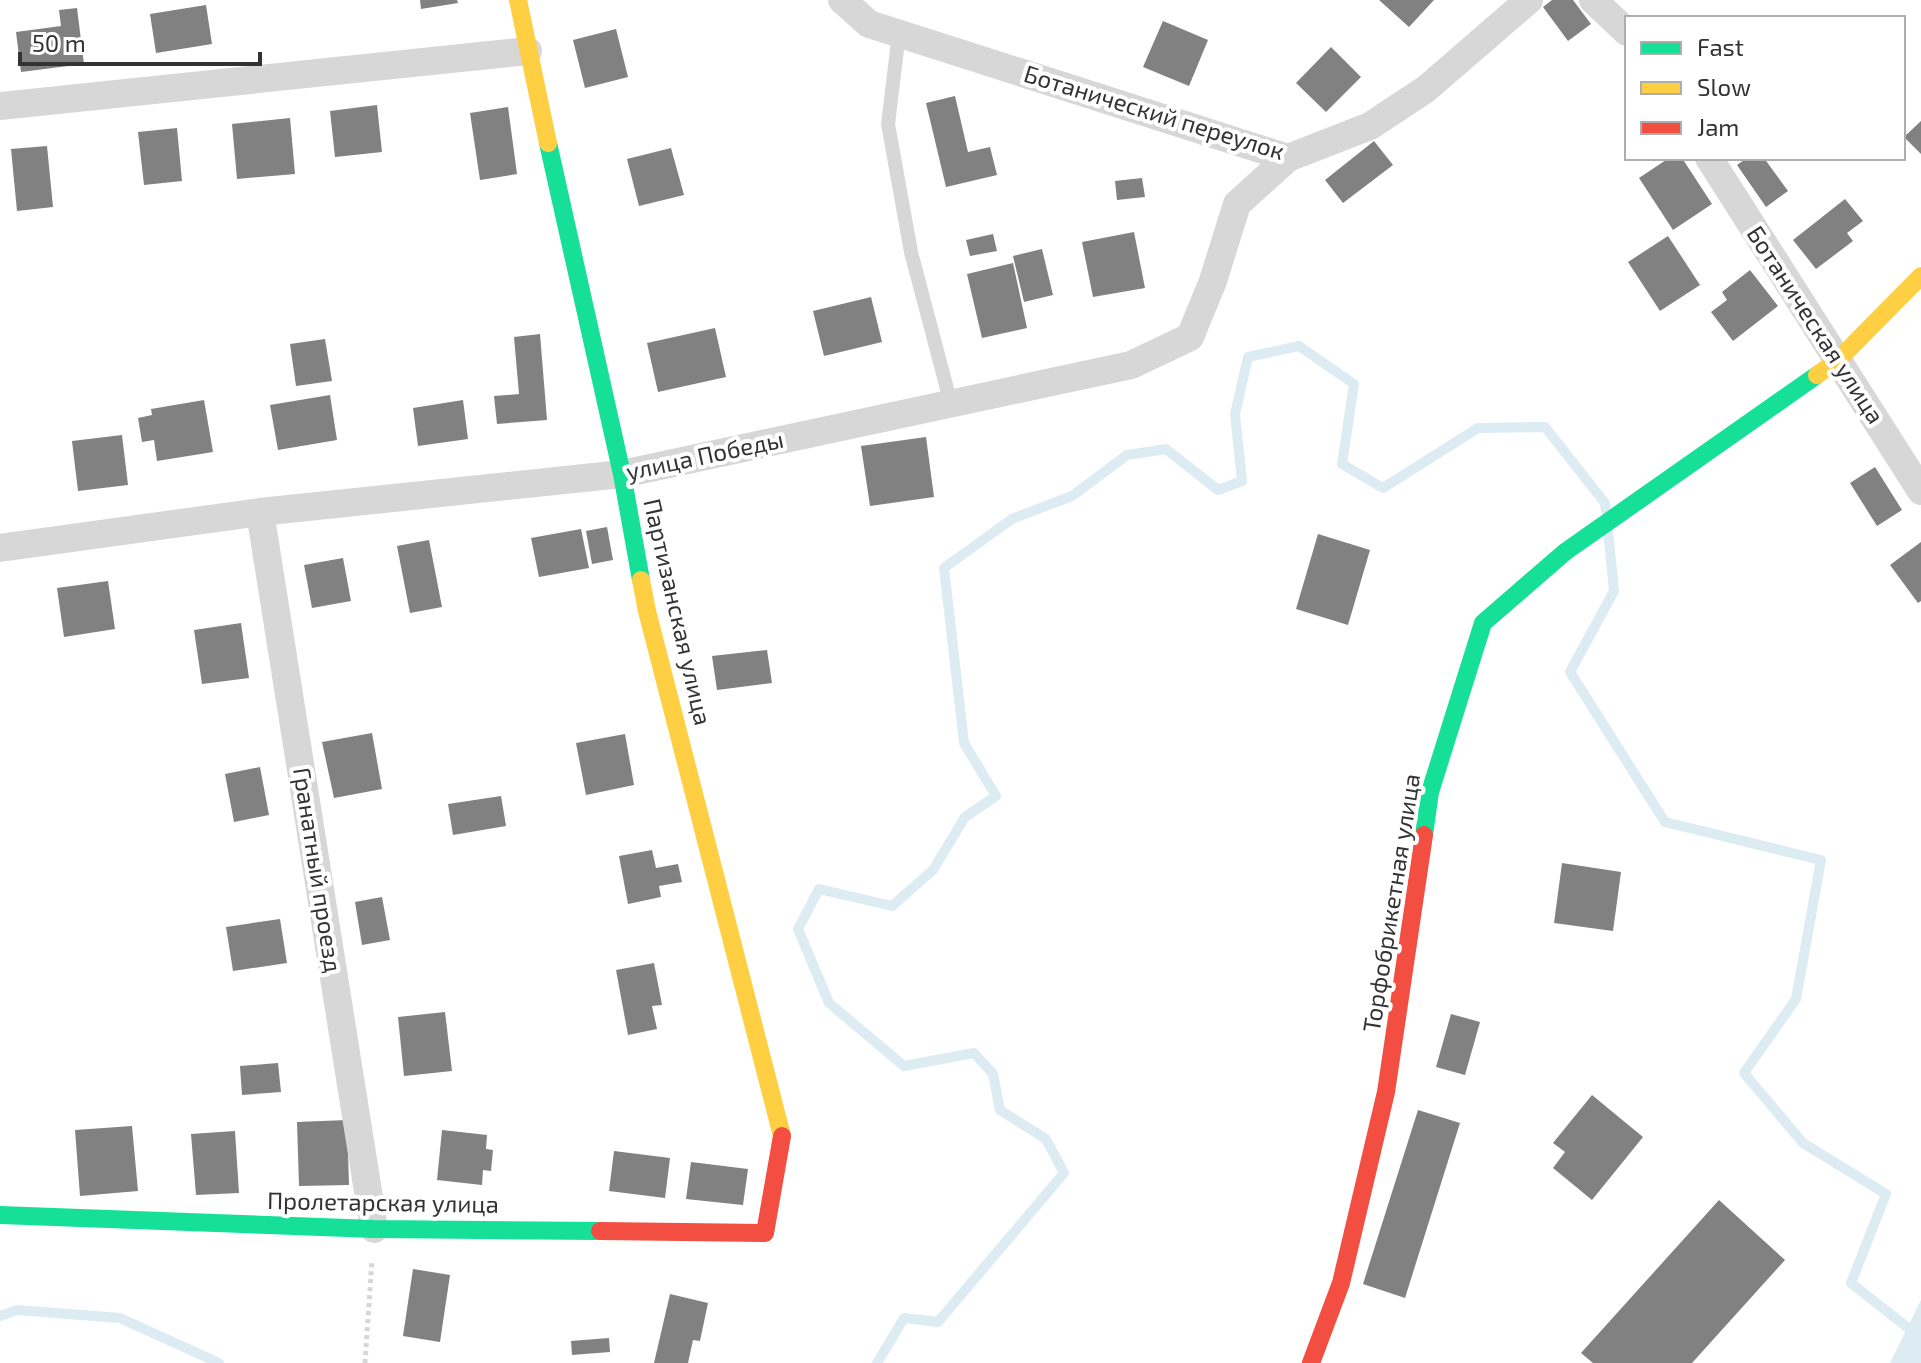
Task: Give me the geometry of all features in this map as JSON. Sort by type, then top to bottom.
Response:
[{"type":"street","name":"Партизанская улица","points":[[518,0],[622,474],[647,611],[782,1135],[765,1233]]},
{"type":"street","name":"Ботанический переулок","points":[[842,0],[869,24],[1288,158],[1370,126],[1426,89],[1529,0]]},
{"type":"street","points":[[1593,0],[1625,30]]},
{"type":"street","points":[[0,106],[528,51]]},
{"type":"street","name":"улица Победы","points":[[0,548],[260,512],[622,474],[1131,365],[1190,337],[1213,281],[1237,204],[1288,158]]},
{"type":"street","name":"Ботаническая улица","points":[[1710,160],[1921,491]]},
{"type":"street","name":"Торфобрикетная улица","points":[[1311,1363],[1341,1283],[1386,1092],[1430,792],[1483,623],[1565,552],[1838,360],[1921,276]]},
{"type":"street","name":"Гранатный проезд","points":[[260,512],[374,1229]]},
{"type":"street","name":"Пролетарская улица","points":[[0,1215],[374,1229],[765,1233]]},
{"type":"lane","points":[[899,33],[888,124],[911,252],[951,404]]},
{"type":"path","points":[[365,1363],[374,1229]]},
{"type":"shaded area","points":[[1921,1300],[1921,1363],[1890,1363]]},
{"type":"building","points":[[420,0],[457,0],[458,3],[421,9]]},
{"type":"building","points":[[1379,0],[1434,0],[1409,27]]},
{"type":"building","points":[[1552,0],[1573,0],[1591,24],[1568,41],[1543,7]]},
{"type":"building","points":[[206,5],[212,44],[156,53],[150,14]]},
{"type":"building","points":[[77,8],[84,64],[21,72],[16,32],[61,26],[59,10]]},
{"type":"building","points":[[1163,21],[1208,40],[1189,86],[1143,67]]},
{"type":"building","points":[[616,29],[628,77],[585,88],[573,40]]},
{"type":"building","points":[[1331,47],[1361,77],[1326,112],[1296,83]]},
{"type":"building","points":[[955,96],[968,152],[990,147],[997,175],[946,187],[926,103]]},
{"type":"building","points":[[377,105],[382,152],[335,157],[330,111]]},
{"type":"building","points":[[508,107],[517,174],[480,180],[470,113]]},
{"type":"building","points":[[290,118],[295,174],[237,179],[232,124]]},
{"type":"building","points":[[1921,121],[1921,154],[1905,138]]},
{"type":"building","points":[[177,128],[182,181],[144,185],[138,132]]},
{"type":"building","points":[[1374,141],[1393,165],[1343,203],[1325,180]]},
{"type":"building","points":[[47,146],[53,207],[17,211],[11,149]]},
{"type":"building","points":[[671,148],[684,195],[639,206],[627,159]]},
{"type":"building","points":[[1666,160],[1683,160],[1712,204],[1673,230],[1639,178]]},
{"type":"building","points":[[1744,160],[1765,160],[1788,191],[1766,207],[1737,165]]},
{"type":"building","points":[[1142,178],[1145,197],[1117,200],[1115,181]]},
{"type":"building","points":[[1845,199],[1863,221],[1847,233],[1853,241],[1816,269],[1793,240]]},
{"type":"building","points":[[1134,232],[1145,288],[1093,297],[1082,242]]},
{"type":"building","points":[[993,234],[997,251],[970,256],[966,240]]},
{"type":"building","points":[[1668,236],[1700,285],[1660,311],[1628,262]]},
{"type":"building","points":[[1042,249],[1053,295],[1024,302],[1013,256]]},
{"type":"building","points":[[1013,263],[1027,328],[982,338],[967,274]]},
{"type":"building","points":[[1750,270],[1778,306],[1733,341],[1711,312],[1727,300],[1722,292]]},
{"type":"building","points":[[871,297],[882,342],[824,356],[813,311]]},
{"type":"building","points":[[715,328],[726,377],[658,392],[647,343]]},
{"type":"building","points":[[540,334],[547,420],[497,424],[494,396],[519,394],[514,337]]},
{"type":"building","points":[[325,339],[332,381],[296,386],[290,344]]},
{"type":"building","points":[[330,395],[337,440],[278,450],[270,405]]},
{"type":"building","points":[[204,400],[213,452],[157,461],[154,440],[142,442],[138,418],[152,415],[151,409]]},
{"type":"building","points":[[463,400],[468,439],[418,446],[413,408]]},
{"type":"building","points":[[122,435],[128,485],[78,491],[72,441]]},
{"type":"building","points":[[926,437],[934,497],[870,506],[861,446]]},
{"type":"building","points":[[1875,467],[1902,510],[1877,526],[1850,483]]},
{"type":"building","points":[[607,527],[613,560],[592,564],[586,531]]},
{"type":"building","points":[[581,529],[589,568],[539,577],[531,538]]},
{"type":"building","points":[[1318,534],[1370,550],[1348,625],[1296,609]]},
{"type":"building","points":[[429,540],[442,607],[410,613],[397,546]]},
{"type":"building","points":[[1921,542],[1921,601],[1918,603],[1890,565]]},
{"type":"building","points":[[343,558],[351,601],[312,608],[304,565]]},
{"type":"building","points":[[108,581],[115,629],[64,637],[57,588]]},
{"type":"building","points":[[241,623],[249,678],[202,684],[194,630]]},
{"type":"building","points":[[767,650],[772,683],[717,690],[712,656]]},
{"type":"building","points":[[372,733],[382,789],[334,798],[322,742]]},
{"type":"building","points":[[625,734],[634,785],[586,795],[576,743]]},
{"type":"building","points":[[260,767],[269,815],[234,822],[225,774]]},
{"type":"building","points":[[501,796],[506,826],[453,835],[448,804]]},
{"type":"building","points":[[652,850],[656,868],[678,864],[682,882],[659,886],[661,897],[628,904],[619,856]]},
{"type":"building","points":[[1562,863],[1621,872],[1613,931],[1554,923]]},
{"type":"building","points":[[382,897],[390,940],[362,945],[355,902]]},
{"type":"building","points":[[280,919],[287,963],[233,971],[226,927]]},
{"type":"building","points":[[654,963],[662,1005],[652,1006],[657,1029],[628,1035],[616,970]]},
{"type":"building","points":[[445,1012],[452,1071],[404,1076],[398,1017]]},
{"type":"building","points":[[1451,1014],[1480,1022],[1465,1075],[1436,1067]]},
{"type":"building","points":[[278,1063],[281,1092],[242,1095],[240,1066]]},
{"type":"building","points":[[1592,1095],[1643,1137],[1592,1200],[1553,1168],[1565,1152],[1553,1143]]},
{"type":"building","points":[[1418,1110],[1460,1123],[1405,1298],[1363,1284]]},
{"type":"building","points":[[347,1120],[349,1185],[299,1186],[297,1122]]},
{"type":"building","points":[[132,1126],[138,1191],[80,1196],[75,1130]]},
{"type":"building","points":[[442,1130],[487,1135],[486,1149],[493,1150],[491,1171],[483,1170],[482,1185],[437,1180]]},
{"type":"building","points":[[235,1131],[239,1193],[196,1195],[191,1134]]},
{"type":"building","points":[[614,1151],[670,1158],[665,1198],[609,1191]]},
{"type":"building","points":[[691,1162],[748,1169],[743,1205],[686,1199]]},
{"type":"building","points":[[1719,1200],[1785,1260],[1692,1363],[1593,1363],[1581,1353]]},
{"type":"building","points":[[413,1269],[450,1275],[440,1342],[403,1336]]},
{"type":"building","points":[[670,1294],[708,1303],[700,1341],[693,1340],[688,1363],[654,1363]]},
{"type":"building","points":[[609,1338],[610,1352],[572,1355],[571,1341]]},
{"type":"waterway","points":[[877,1363],[904,1318],[938,1322],[1064,1173],[1046,1139],[1000,1110],[993,1074],[974,1053],[904,1066],[829,1003],[798,929],[819,889],[892,906],[933,870],[965,817],[996,796],[964,743],[944,568],[1012,519],[1072,496],[1127,455],[1166,449],[1218,490],[1242,481],[1235,414],[1248,357],[1299,346],[1354,384],[1342,464],[1383,488],[1478,428],[1545,427],[1605,503],[1606,511]]},
{"type":"waterway","points":[[1608,531],[1614,591],[1570,672],[1665,822],[1821,860],[1796,999],[1744,1073],[1803,1143],[1886,1194],[1851,1283],[1921,1338]]},
{"type":"waterway","points":[[0,1316],[17,1310],[120,1318],[219,1363]]},
{"type":"traffic: fast","points":[[548,143],[622,474],[641,580]]},
{"type":"traffic: fast","points":[[1424,835],[1430,792],[1483,623],[1565,552],[1817,375]]},
{"type":"traffic: fast","points":[[0,1215],[374,1229],[600,1231]]},
{"type":"traffic: slow","points":[[518,0],[548,143]]},
{"type":"traffic: slow","points":[[1817,375],[1838,360],[1921,276]]},
{"type":"traffic: slow","points":[[641,580],[782,1136]]},
{"type":"traffic: jam","points":[[1311,1363],[1341,1283],[1386,1092],[1424,835]]},
{"type":"traffic: jam","points":[[600,1231],[765,1233],[782,1136]]}]
